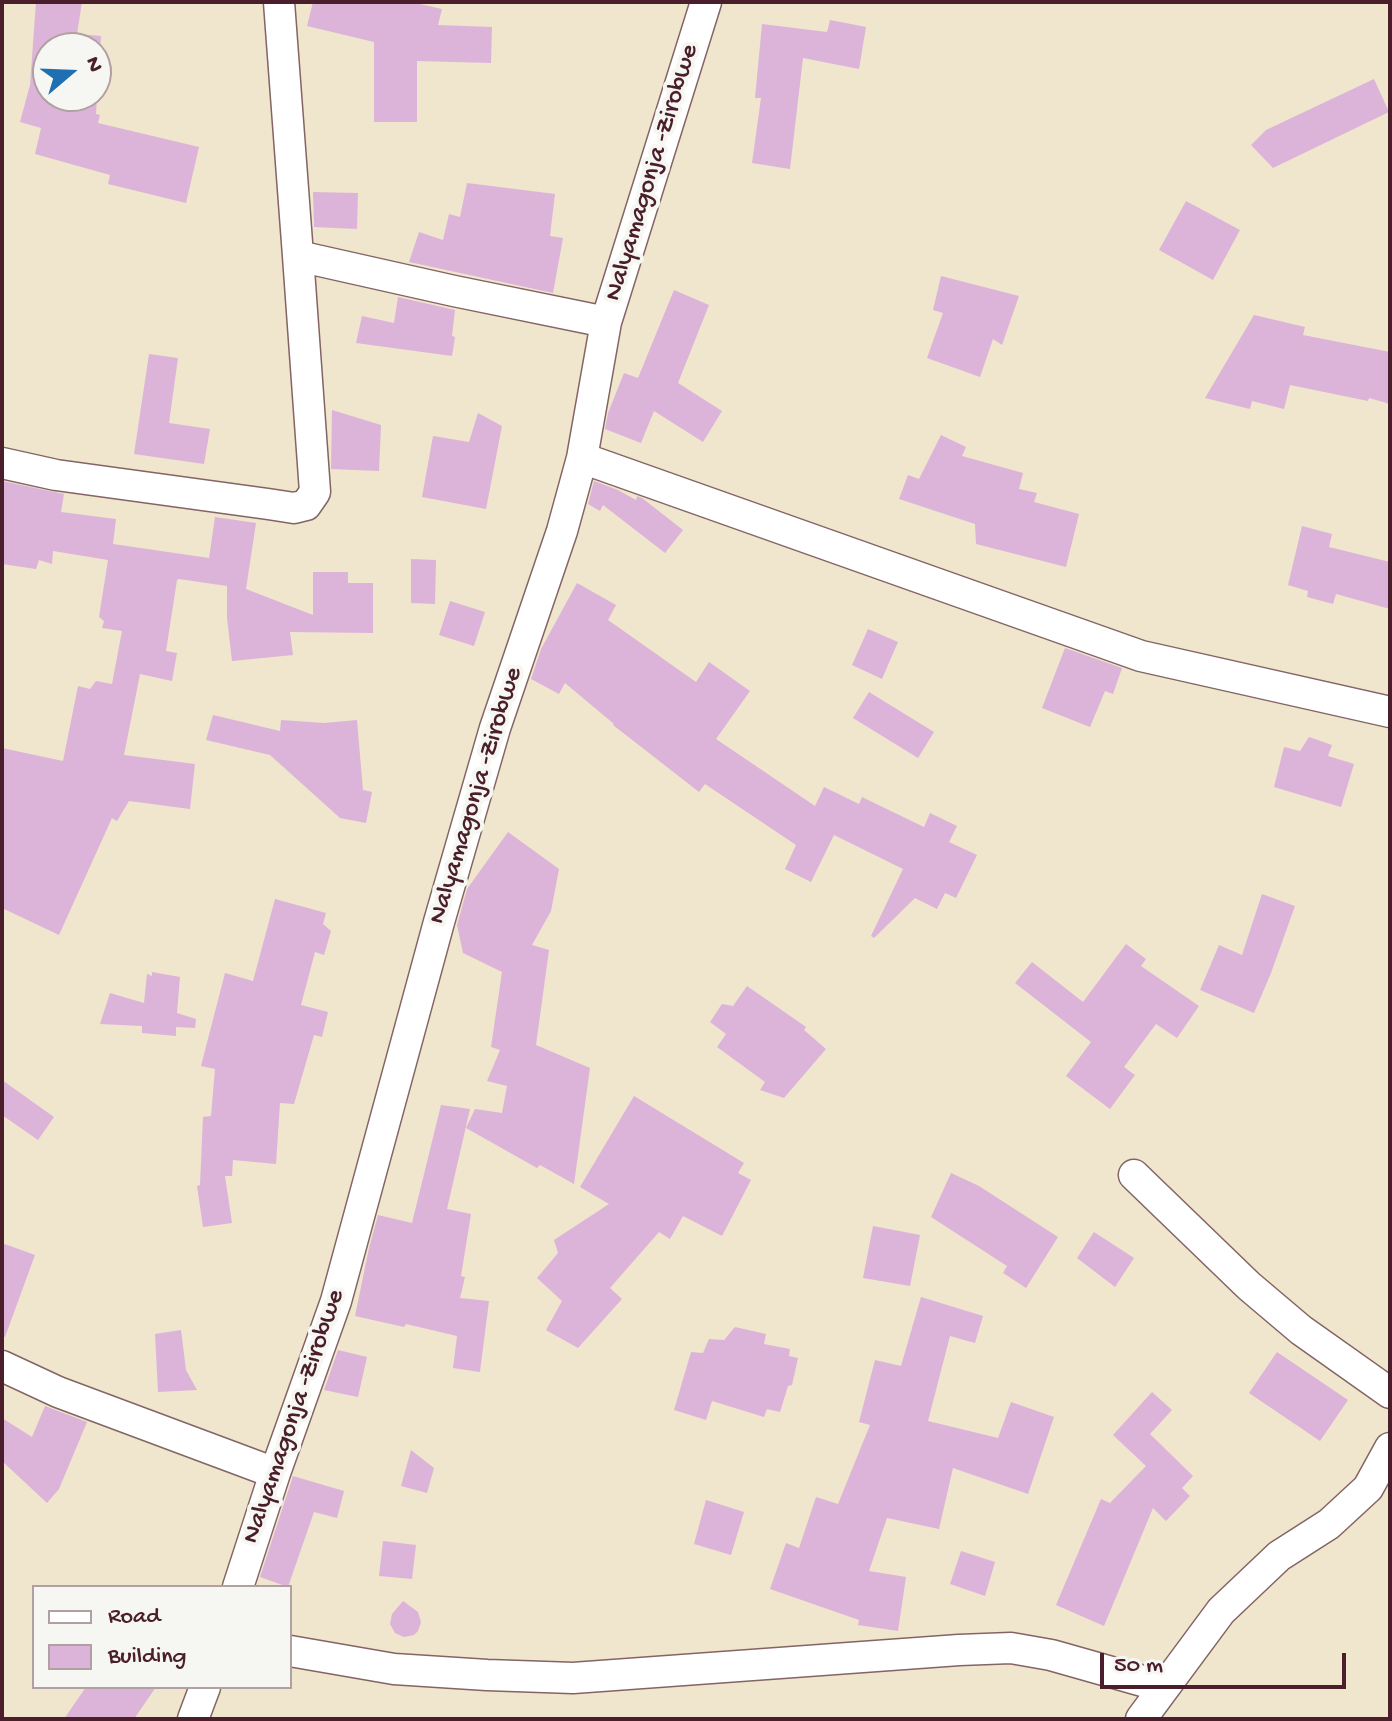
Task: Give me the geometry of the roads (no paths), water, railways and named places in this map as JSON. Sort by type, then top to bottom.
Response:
[{"type":"street","points":[[2,463],[56,475],[294,508],[306,505],[315,492],[279,2]]},
{"type":"street","name":"Nalyamagonja -Zirobwe","points":[[239,1585],[336,1301],[495,728],[562,531],[582,458],[606,322],[706,2]]},
{"type":"street","points":[[298,256],[606,322]]},
{"type":"street","points":[[582,458],[1141,656],[1390,712]]},
{"type":"street","points":[[1134,1175],[1249,1286],[1290,1321],[1390,1393]]},
{"type":"street","points":[[2,1366],[58,1392],[275,1473]]},
{"type":"street","points":[[1141,1719],[1221,1611],[1279,1556],[1329,1524],[1368,1488],[1390,1448]]},
{"type":"street","points":[[292,1651],[394,1669],[573,1678],[1011,1648],[1051,1655],[1164,1687]]},
{"type":"street","points":[[193,1719],[204,1689]]}]
